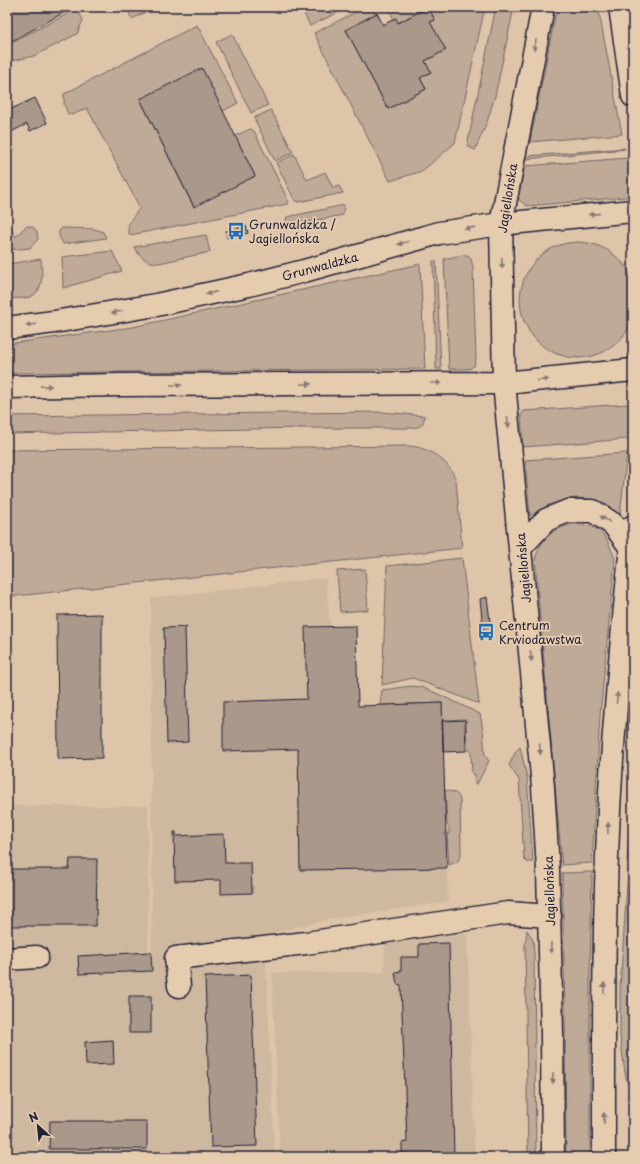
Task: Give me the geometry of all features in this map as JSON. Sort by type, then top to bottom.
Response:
[{"type":"street","name":"Jagiellońska","points":[[543,7],[501,224],[504,383],[543,787],[550,916],[553,1157]]},
{"type":"street","points":[[620,7],[633,96]]},
{"type":"street","name":"Grunwaldzka","points":[[7,328],[54,322],[156,305],[249,285],[439,233],[501,224],[633,211]]},
{"type":"street","points":[[7,387],[504,383],[633,370]]},
{"type":"street","points":[[521,547],[546,520],[568,511],[593,511],[613,524],[631,548]]},
{"type":"street","points":[[604,1157],[604,1012],[610,791],[633,526]]},
{"type":"street","points":[[179,986],[176,958],[306,943],[508,913],[550,916]]},
{"type":"street","points":[[7,959],[37,957]]},
{"type":"shaded area","points":[[64,7],[76,7],[83,20],[77,34],[34,56],[7,62],[7,45],[67,14]]},
{"type":"shaded area","points":[[126,7],[156,7],[132,19]]},
{"type":"shaded area","points":[[301,7],[349,7],[310,26]]},
{"type":"shaded area","points":[[366,7],[372,7],[375,14],[346,30],[388,109],[426,89],[420,78],[425,61],[445,50],[430,22],[435,20],[428,7],[485,7],[455,143],[422,171],[390,181],[314,33]]},
{"type":"shaded area","points":[[394,7],[428,7],[398,23],[389,10]]},
{"type":"shaded area","points":[[496,7],[514,7],[495,96],[487,122],[475,150],[467,146]]},
{"type":"shaded area","points":[[557,7],[598,7],[622,134],[530,142]]},
{"type":"shaded area","points":[[197,25],[238,103],[223,111],[140,99],[193,206],[255,176],[235,136],[250,129],[254,131],[289,202],[288,204],[130,235],[128,231],[129,224],[140,208],[87,108],[72,115],[68,114],[64,104],[64,94]]},
{"type":"shaded area","points":[[232,34],[268,105],[251,113],[216,42]]},
{"type":"shaded area","points":[[271,110],[293,152],[275,161],[254,118]]},
{"type":"shaded area","points":[[625,149],[527,159],[528,156]]},
{"type":"shaded area","points":[[294,154],[307,180],[325,172],[333,188],[339,186],[343,193],[298,202],[295,201],[276,163]]},
{"type":"shaded area","points":[[628,158],[633,190],[631,194],[626,197],[527,206],[519,200],[518,194],[525,166]]},
{"type":"shaded area","points":[[344,205],[343,215],[289,226],[287,225],[287,217]]},
{"type":"shaded area","points":[[7,222],[15,236],[17,236],[26,226],[33,227],[37,232],[38,239],[30,248],[7,250]]},
{"type":"shaded area","points":[[62,228],[95,229],[103,232],[106,238],[63,244],[59,236],[59,231]]},
{"type":"shaded area","points":[[206,235],[210,252],[159,263],[147,261],[134,247]]},
{"type":"shaded area","points":[[578,242],[600,246],[610,251],[619,259],[627,268],[632,278],[636,300],[632,322],[627,332],[619,341],[610,349],[600,354],[578,358],[556,354],[546,349],[537,341],[529,332],[524,322],[520,300],[524,278],[529,268],[537,259],[546,251],[556,246]]},
{"type":"shaded area","points":[[112,251],[122,271],[63,288],[62,257]]},
{"type":"shaded area","points":[[468,255],[471,259],[473,267],[476,359],[474,366],[469,369],[449,369],[444,259]]},
{"type":"shaded area","points":[[41,259],[42,281],[35,294],[30,297],[7,299],[7,264]]},
{"type":"shaded area","points":[[433,261],[436,261],[441,369],[436,369]]},
{"type":"shaded area","points":[[420,264],[425,369],[7,373],[7,344],[133,327]]},
{"type":"shaded area","points":[[628,404],[631,406],[629,439],[523,447],[521,415],[524,411]]},
{"type":"shaded area","points":[[383,412],[425,416],[420,426],[410,428],[304,428],[7,434],[7,416]]},
{"type":"shaded area","points":[[409,446],[431,452],[443,461],[453,473],[456,480],[462,548],[7,597],[7,450]]},
{"type":"shaded area","points":[[627,453],[620,515],[601,503],[583,498],[574,498],[555,502],[530,516],[525,460]]},
{"type":"shaded area","points":[[574,524],[590,526],[600,531],[606,539],[615,559],[600,715],[592,863],[562,865],[535,560],[537,552],[548,535],[559,528]]},
{"type":"shaded area","points":[[462,558],[479,704],[413,678],[382,685],[387,566]]},
{"type":"shaded area","points":[[365,569],[368,610],[340,612],[337,571]]},
{"type":"shaded area","points":[[326,578],[330,626],[356,626],[358,706],[442,703],[442,721],[465,720],[466,751],[443,752],[448,902],[330,919],[253,938],[201,947],[174,954],[163,963],[265,940],[275,1157],[7,1157],[7,806],[148,806],[148,967],[152,967],[151,598]]},
{"type":"shaded area","points":[[411,686],[421,687],[436,693],[480,714],[485,755],[489,761],[477,784],[475,784],[475,774],[472,774],[471,750],[467,750],[466,719],[442,720],[442,703],[380,705],[382,690]]},
{"type":"shaded area","points":[[520,747],[527,777],[533,862],[527,862],[524,859],[519,780],[509,765],[516,751]]},
{"type":"shaded area","points":[[445,790],[456,794],[460,800],[461,855],[457,862],[449,865],[447,835],[449,833],[449,827],[447,825]]},
{"type":"shaded area","points":[[633,799],[633,862],[630,863],[627,861]]},
{"type":"shaded area","points":[[628,871],[633,871],[632,1102],[625,1073],[620,1036],[620,989]]},
{"type":"shaded area","points":[[592,872],[590,974],[590,1157],[566,1157],[562,873]]},
{"type":"shaded area","points":[[527,930],[533,940],[534,952],[536,1157],[528,1157],[525,945]]},
{"type":"shaded area","points":[[467,934],[475,1157],[280,1157],[272,973],[384,972],[385,940]]},
{"type":"building","points":[[7,7],[63,7],[65,12],[12,41],[7,31]]},
{"type":"building","points":[[428,7],[435,20],[430,22],[446,50],[425,61],[431,72],[420,78],[426,89],[388,109],[346,30],[377,13],[383,25],[396,18],[398,23]]},
{"type":"building","points":[[202,68],[255,176],[194,207],[140,99]]},
{"type":"building","points":[[35,98],[47,123],[30,131],[27,124],[9,133],[7,129],[7,111]]},
{"type":"building","points":[[246,226],[248,233],[227,238],[226,231]]},
{"type":"building","points":[[487,597],[492,638],[484,638],[480,599]]},
{"type":"building","points":[[102,614],[102,758],[58,759],[57,615]]},
{"type":"building","points":[[356,626],[358,706],[442,703],[447,868],[300,870],[298,749],[223,751],[223,702],[307,699],[305,627]]},
{"type":"building","points":[[187,627],[185,629],[188,742],[167,743],[163,628]]},
{"type":"building","points":[[465,720],[466,751],[443,752],[442,721]]},
{"type":"building","points":[[174,832],[176,832],[176,836],[224,834],[225,863],[251,863],[252,893],[221,894],[221,880],[175,881]]},
{"type":"building","points":[[70,859],[97,859],[96,926],[7,926],[7,869],[69,869]]},
{"type":"building","points":[[449,943],[454,1157],[406,1157],[406,1153],[402,1154],[402,1143],[407,1142],[401,985],[397,984],[395,972],[401,971],[401,957],[419,957],[419,944]]},
{"type":"building","points":[[151,952],[152,971],[79,974],[78,956]]},
{"type":"building","points":[[251,975],[257,1146],[211,1147],[205,977]]},
{"type":"building","points":[[129,996],[151,996],[151,1033],[129,1033]]},
{"type":"building","points":[[113,1040],[114,1064],[86,1065],[85,1042]]},
{"type":"building","points":[[50,1121],[147,1121],[147,1149],[49,1149]]},
{"type":"place","name":"Grunwaldzka / Jagiellońska","points":[[236,231]]},
{"type":"place","name":"Centrum Krwiodawstwa","points":[[486,632]]}]
